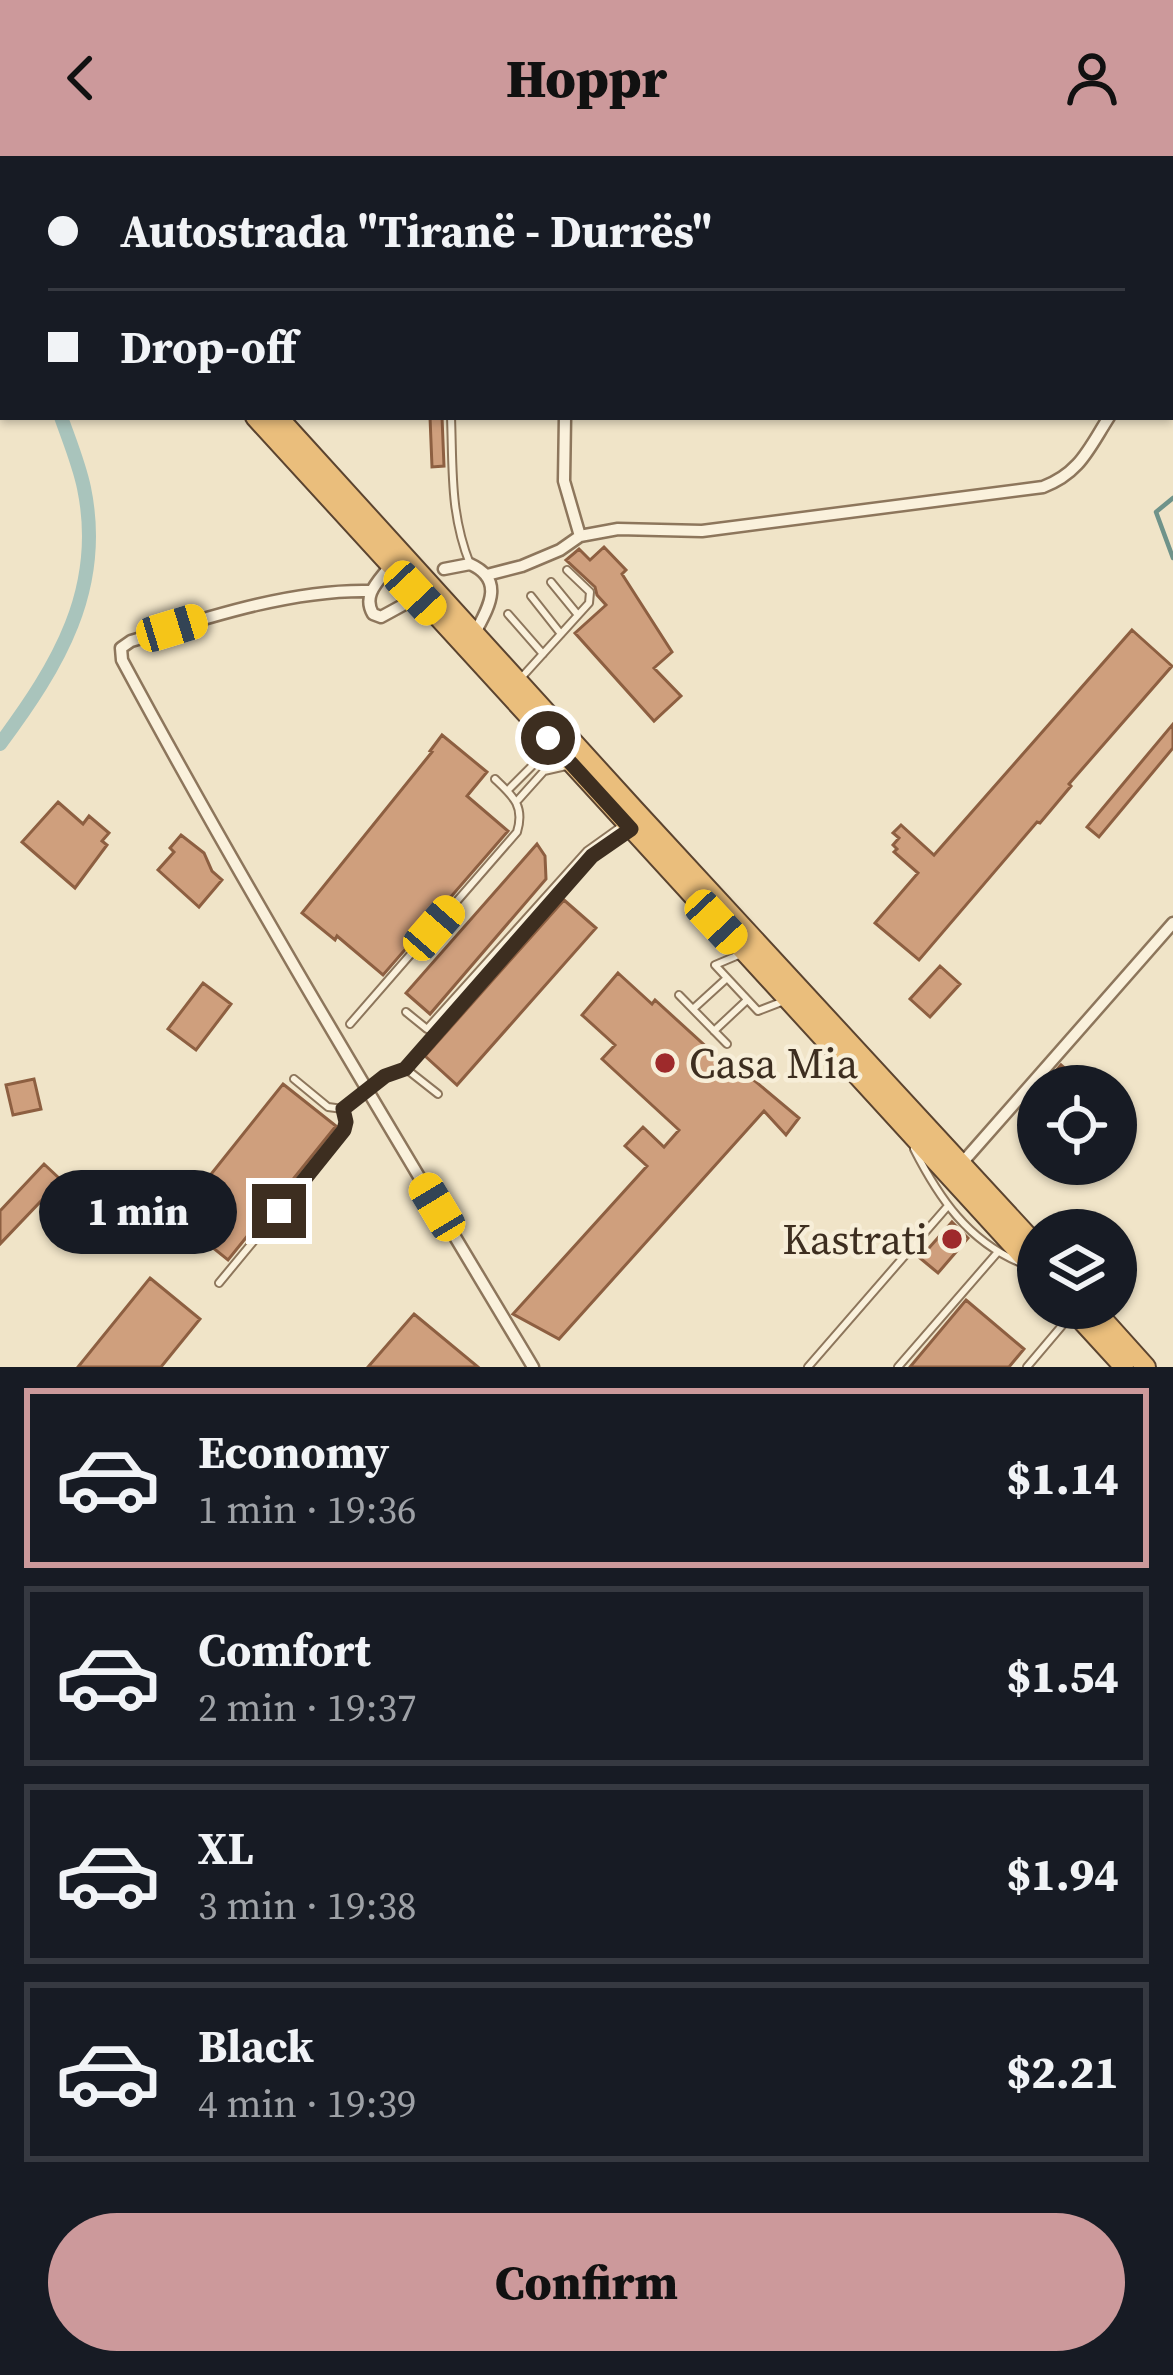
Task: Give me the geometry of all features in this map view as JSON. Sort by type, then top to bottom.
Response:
[{"type":"highway","points":[[258,420],[1017,1250]]},
{"type":"highway","points":[[281,420],[1017,1224]]},
{"type":"highway","points":[[1095,1329],[1124,1367]]},
{"type":"highway","points":[[1102,1329],[1146,1367]]},
{"type":"street","points":[[565,420],[564,482],[580,536]]},
{"type":"street","points":[[487,575],[522,566],[580,536],[618,529],[702,531],[1043,487],[1064,479],[1079,464],[1107,420]]},
{"type":"street","points":[[444,568],[470,564],[487,575],[490,604],[475,633]]},
{"type":"street","points":[[390,566],[368,600],[373,614],[381,617],[403,605]]},
{"type":"street","points":[[370,591],[303,597],[212,616],[131,641],[121,648],[122,660],[201,807],[532,1367]]},
{"type":"street","points":[[962,1163],[1173,923]]},
{"type":"lane","points":[[451,420],[455,516],[470,564]]},
{"type":"lane","points":[[518,681],[589,603],[590,592],[568,570]]},
{"type":"lane","points":[[551,582],[578,615]]},
{"type":"lane","points":[[531,596],[561,634]]},
{"type":"lane","points":[[508,614],[543,654]]},
{"type":"lane","points":[[508,790],[538,760],[548,738]]},
{"type":"lane","points":[[518,800],[544,771],[565,766],[581,774]]},
{"type":"lane","points":[[350,1024],[517,832],[518,800],[495,778]]},
{"type":"lane","points":[[406,1012],[428,1030],[586,850],[628,826]]},
{"type":"lane","points":[[294,1079],[328,1107],[343,1109],[385,1076],[405,1069],[592,856],[628,826]]},
{"type":"lane","points":[[744,952],[715,965],[758,1011],[787,1000]]},
{"type":"lane","points":[[693,1009],[727,978]]},
{"type":"lane","points":[[679,995],[727,1044]]},
{"type":"lane","points":[[715,1031],[748,1000]]},
{"type":"lane","points":[[405,1069],[438,1094]]},
{"type":"lane","points":[[220,1283],[338,1139],[346,1122],[343,1109]]},
{"type":"lane","points":[[902,1124],[947,1207],[983,1244],[1017,1262]]},
{"type":"lane","points":[[808,1367],[947,1207]]},
{"type":"lane","points":[[898,1367],[997,1253]]},
{"type":"lane","points":[[1028,1367],[1061,1329]]},
{"type":"building","points":[[430,420],[442,420],[444,466],[432,467]]},
{"type":"building","points":[[604,547],[626,570],[622,574],[672,652],[654,668],[681,696],[654,721],[575,633],[606,605],[595,587],[566,560],[579,549],[590,560]]},
{"type":"building","points":[[1132,630],[1172,666],[919,960],[875,923],[918,873],[894,852],[899,838],[893,833],[901,825],[934,855]]},
{"type":"building","points":[[1173,724],[1173,748],[1099,837],[1087,827]]},
{"type":"building","points":[[442,735],[487,772],[467,796],[508,831],[383,975],[302,913]]},
{"type":"building","points":[[58,802],[83,824],[89,816],[109,833],[102,841],[107,845],[75,888],[22,842]]},
{"type":"building","points":[[181,835],[204,853],[222,880],[199,907],[158,870]]},
{"type":"building","points":[[537,844],[545,856],[546,879],[430,1014],[406,993]]},
{"type":"building","points":[[564,900],[596,928],[457,1085],[425,1056]]},
{"type":"building","points":[[940,966],[960,984],[930,1017],[910,999]]},
{"type":"building","points":[[618,973],[733,1071],[737,1066],[799,1118],[786,1135],[764,1111],[559,1339],[513,1314],[647,1166],[625,1146],[643,1127],[664,1147],[679,1130],[602,1059],[615,1045],[582,1015]]},
{"type":"building","points":[[203,983],[231,1004],[196,1050],[168,1029]]},
{"type":"building","points":[[34,1079],[41,1109],[13,1115],[6,1085]]},
{"type":"building","points":[[283,1084],[336,1126],[228,1260],[176,1218]]},
{"type":"building","points":[[44,1164],[61,1180],[0,1244],[0,1211]]},
{"type":"building","points":[[952,1222],[968,1238],[938,1273],[920,1258]]},
{"type":"building","points":[[150,1278],[200,1319],[161,1367],[78,1367]]},
{"type":"building","points":[[966,1300],[1024,1349],[1009,1367],[910,1367]]},
{"type":"building","points":[[414,1314],[478,1367],[368,1367]]},
{"type":"waterway","points":[[0,744],[58,655],[82,593],[89,525],[82,479],[62,420]]},
{"type":"waterway","points":[[1173,498],[1156,512],[1173,558]]},
{"type":"place","name":"Casa Mia","points":[[665,1063]]},
{"type":"place","name":"Kastrati","points":[[952,1239]]},
{"type":"route","points":[[279,1211],[344,1130],[343,1109],[385,1076],[405,1069],[592,856],[631,829],[548,738]]}]
